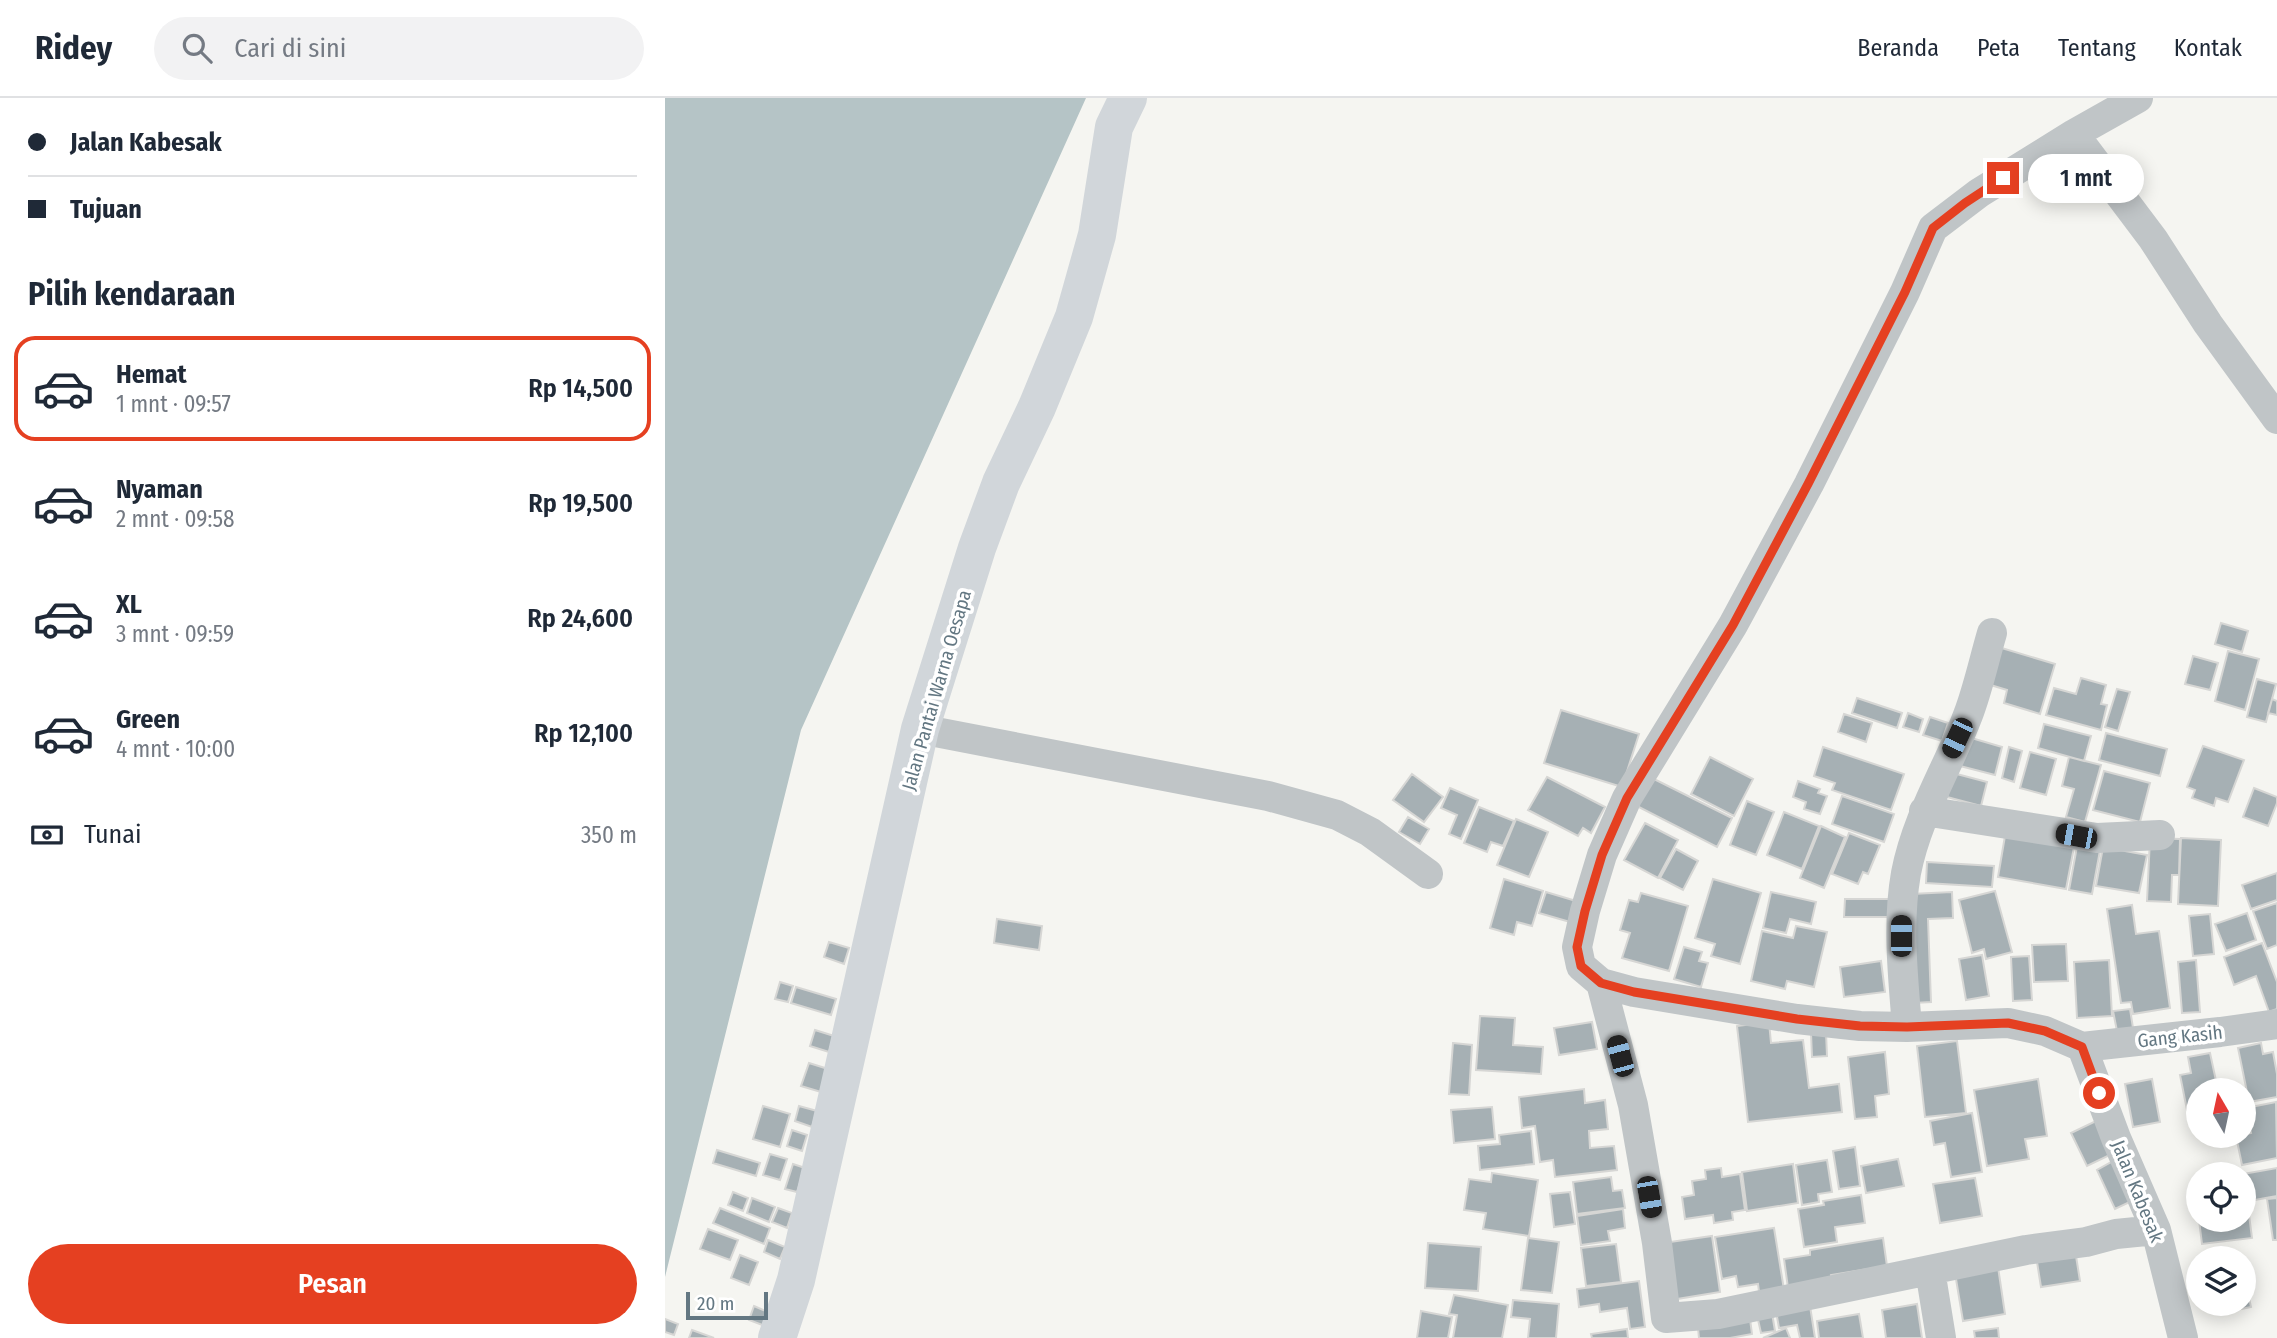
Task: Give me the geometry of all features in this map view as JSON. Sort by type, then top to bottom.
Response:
[{"type":"street","name":"Jalan Pantai Warna Oesapa","points":[[777,1338],[796,1280],[920,729],[977,548],[1001,483],[1037,407],[1074,317],[1097,235],[1114,127],[1128,98]]},
{"type":"street","points":[[2082,1047],[2045,1031],[2008,1023],[1860,1026],[1797,1019],[1634,992],[1601,983],[1581,966],[1577,947],[1602,855],[1627,798],[1733,625],[1905,292],[1933,228],[1979,193],[2138,98]]},
{"type":"street","points":[[2074,134],[2153,239],[2208,324],[2277,419]]},
{"type":"street","points":[[1907,1027],[1901,958],[1901,913],[1906,872],[1924,811],[1968,714],[1992,633]]},
{"type":"street","points":[[920,729],[1268,796],[1337,815],[1370,832],[1428,874]]},
{"type":"street","points":[[1924,811],[2097,838],[2160,835]]},
{"type":"street","points":[[1601,983],[1633,1105],[1657,1243],[1666,1330],[1718,1314],[2026,1250],[2085,1242],[2116,1234],[2157,1230]]},
{"type":"street","name":"Gang Kasih","points":[[2082,1047],[2277,1024]]},
{"type":"street","name":"Jalan Kabesak","points":[[2082,1047],[2116,1138],[2157,1230],[2183,1338]]},
{"type":"street","points":[[1930,1270],[1941,1338]]},
{"type":"shaded area","points":[[665,98],[1086,98],[801,730],[665,1277]]},
{"type":"building","points":[[2221,623],[2248,631],[2242,652],[2215,644]]},
{"type":"building","points":[[1995,646],[2055,664],[2040,714],[2004,703],[2007,690],[1984,683]]},
{"type":"building","points":[[2228,651],[2259,659],[2245,710],[2215,701]]},
{"type":"building","points":[[2193,656],[2218,663],[2210,690],[2185,684]]},
{"type":"building","points":[[2081,678],[2106,685],[2101,704],[2107,705],[2101,730],[2046,715],[2054,688],[2076,694]]},
{"type":"building","points":[[2257,679],[2276,684],[2266,722],[2247,717]]},
{"type":"building","points":[[2117,689],[2130,692],[2118,731],[2105,727]]},
{"type":"building","points":[[1857,698],[1902,713],[1897,728],[1852,713]]},
{"type":"building","points":[[2272,699],[2277,701],[2277,715],[2268,713]]},
{"type":"building","points":[[1561,710],[1639,734],[1622,787],[1544,763]]},
{"type":"building","points":[[1908,713],[1923,719],[1919,732],[1903,727]]},
{"type":"building","points":[[1844,714],[1872,723],[1866,742],[1838,732]]},
{"type":"building","points":[[1930,717],[1948,723],[1942,741],[1923,735]]},
{"type":"building","points":[[2044,724],[2091,736],[2084,761],[2038,748]]},
{"type":"building","points":[[2106,733],[2167,749],[2160,776],[2099,760]]},
{"type":"building","points":[[1968,737],[2002,747],[1995,775],[1960,766]]},
{"type":"building","points":[[2203,746],[2244,760],[2228,802],[2216,798],[2214,806],[2192,798],[2195,790],[2187,787]]},
{"type":"building","points":[[1823,747],[1904,774],[1891,810],[1832,790],[1835,783],[1814,776]]},
{"type":"building","points":[[2009,747],[2022,751],[2014,782],[2002,778]]},
{"type":"building","points":[[2030,752],[2056,759],[2046,795],[2020,788]]},
{"type":"building","points":[[1710,757],[1753,779],[1734,816],[1691,794]]},
{"type":"building","points":[[2069,757],[2101,765],[2085,822],[2066,817],[2074,789],[2062,786]]},
{"type":"building","points":[[2104,771],[2150,783],[2140,822],[2093,810]]},
{"type":"building","points":[[1953,773],[1987,782],[1981,806],[1947,797]]},
{"type":"building","points":[[1412,774],[1443,797],[1424,822],[1393,800]]},
{"type":"building","points":[[1644,774],[1732,818],[1717,847],[1629,802]]},
{"type":"building","points":[[1547,777],[1605,807],[1591,833],[1583,828],[1578,836],[1528,810]]},
{"type":"building","points":[[1798,781],[1820,789],[1818,793],[1827,796],[1820,814],[1804,809],[1806,802],[1793,797]]},
{"type":"building","points":[[1450,788],[1478,800],[1461,839],[1449,834],[1457,815],[1441,808]]},
{"type":"building","points":[[2254,788],[2277,797],[2268,826],[2243,817]]},
{"type":"building","points":[[1842,796],[1894,814],[1884,842],[1832,824]]},
{"type":"building","points":[[1747,801],[1774,812],[1756,855],[1730,845]]},
{"type":"building","points":[[1479,807],[1514,821],[1503,846],[1491,842],[1487,852],[1464,843]]},
{"type":"building","points":[[1784,812],[1819,826],[1802,869],[1767,855]]},
{"type":"building","points":[[1408,817],[1429,829],[1420,844],[1399,832]]},
{"type":"building","points":[[1516,819],[1548,832],[1529,877],[1497,865]]},
{"type":"building","points":[[1645,823],[1678,840],[1658,878],[1624,860]]},
{"type":"building","points":[[1821,826],[1845,837],[1824,888],[1800,878]]},
{"type":"building","points":[[2006,830],[2075,842],[2066,889],[1998,877]]},
{"type":"building","points":[[1849,833],[1880,845],[1868,874],[1863,872],[1858,884],[1832,874]]},
{"type":"building","points":[[2150,838],[2180,839],[2179,875],[2172,875],[2171,902],[2147,901]]},
{"type":"building","points":[[2181,838],[2221,840],[2218,906],[2178,904]]},
{"type":"building","points":[[2078,841],[2101,845],[2092,894],[2069,890]]},
{"type":"building","points":[[2103,847],[2147,855],[2139,893],[2096,886]]},
{"type":"building","points":[[1676,849],[1698,861],[1683,890],[1660,878]]},
{"type":"building","points":[[1927,862],[1994,866],[1992,887],[1926,883]]},
{"type":"building","points":[[2277,873],[2277,900],[2251,909],[2242,885]]},
{"type":"building","points":[[1504,879],[1543,891],[1532,926],[1517,922],[1514,935],[1490,928]]},
{"type":"building","points":[[1713,879],[1761,893],[1740,964],[1711,956],[1715,944],[1695,938]]},
{"type":"building","points":[[1995,891],[2012,952],[1986,959],[1984,949],[1972,953],[1959,900]]},
{"type":"building","points":[[1546,892],[1576,901],[1570,922],[1539,913]]},
{"type":"building","points":[[1771,892],[1816,902],[1811,924],[1790,919],[1786,933],[1763,928]]},
{"type":"building","points":[[1952,892],[1953,918],[1928,919],[1931,1002],[1914,1003],[1911,894]]},
{"type":"building","points":[[1641,893],[1688,906],[1669,971],[1622,958],[1630,933],[1620,930],[1629,900],[1638,902]]},
{"type":"building","points":[[1845,899],[1896,899],[1896,917],[1844,917]]},
{"type":"building","points":[[2277,903],[2277,945],[2267,949],[2253,911]]},
{"type":"building","points":[[2132,905],[2136,934],[2159,931],[2170,1008],[2133,1014],[2131,1002],[2121,1003],[2107,909]]},
{"type":"building","points":[[2247,913],[2256,940],[2226,951],[2215,924]]},
{"type":"building","points":[[2210,914],[2214,954],[2193,956],[2189,916]]},
{"type":"building","points":[[997,919],[1042,926],[1039,950],[994,943]]},
{"type":"building","points":[[1796,926],[1827,932],[1814,987],[1787,981],[1785,989],[1751,981],[1762,931],[1793,938]]},
{"type":"building","points":[[829,942],[849,948],[844,964],[824,957]]},
{"type":"building","points":[[2262,943],[2277,982],[2277,1009],[2269,1012],[2256,976],[2234,985],[2224,957]]},
{"type":"building","points":[[2066,944],[2068,981],[2034,982],[2032,945]]},
{"type":"building","points":[[1684,947],[1702,952],[1699,961],[1708,963],[1701,987],[1674,979]]},
{"type":"building","points":[[1982,955],[1989,996],[1966,1000],[1959,959]]},
{"type":"building","points":[[2029,956],[2032,1000],[2013,1001],[2011,957]]},
{"type":"building","points":[[2109,960],[2112,1016],[2077,1018],[2074,962]]},
{"type":"building","points":[[2196,960],[2200,1012],[2182,1013],[2178,962]]},
{"type":"building","points":[[1881,961],[1885,992],[1844,997],[1840,967]]},
{"type":"building","points":[[780,982],[793,986],[788,1002],[775,999]]},
{"type":"building","points":[[796,987],[836,999],[831,1015],[791,1003]]},
{"type":"building","points":[[2130,1009],[2133,1028],[2117,1031],[2113,1011]]},
{"type":"building","points":[[1480,1016],[1515,1018],[1513,1045],[1543,1047],[1541,1074],[1476,1070]]},
{"type":"building","points":[[1592,1022],[1597,1049],[1559,1055],[1554,1028]]},
{"type":"building","points":[[1769,1022],[1771,1043],[1803,1040],[1809,1088],[1839,1084],[1842,1112],[1748,1122],[1737,1026]]},
{"type":"building","points":[[815,1030],[834,1036],[829,1052],[810,1046]]},
{"type":"building","points":[[1826,1032],[1827,1056],[1812,1057],[1811,1033]]},
{"type":"building","points":[[1957,1041],[1966,1113],[1925,1117],[1917,1046]]},
{"type":"building","points":[[1453,1043],[1472,1045],[1469,1095],[1449,1094]]},
{"type":"building","points":[[2261,1043],[2263,1054],[2273,1052],[2277,1097],[2256,1101],[2256,1078],[2244,1078],[2238,1048]]},
{"type":"building","points":[[1885,1052],[1889,1094],[1875,1096],[1877,1117],[1855,1119],[1848,1057]]},
{"type":"building","points":[[2210,1053],[2215,1078],[2186,1078],[2186,1105],[2180,1075],[2191,1073],[2188,1057]]},
{"type":"building","points":[[809,1063],[828,1069],[821,1092],[801,1086]]},
{"type":"building","points":[[2038,1079],[2047,1136],[2025,1139],[2029,1159],[1987,1166],[1974,1090]]},
{"type":"building","points":[[2152,1079],[2160,1122],[2133,1127],[2125,1084]]},
{"type":"building","points":[[1584,1089],[1585,1103],[1605,1100],[1608,1129],[1589,1131],[1590,1148],[1614,1146],[1617,1170],[1555,1177],[1553,1160],[1540,1162],[1535,1126],[1522,1128],[1519,1097]]},
{"type":"building","points":[[2276,1102],[2277,1158],[2241,1162],[2238,1148],[2256,1148],[2256,1106]]},
{"type":"building","points":[[763,1106],[790,1114],[780,1147],[753,1139]]},
{"type":"building","points":[[799,1106],[817,1111],[812,1127],[795,1121]]},
{"type":"building","points":[[1492,1107],[1495,1139],[1454,1143],[1451,1110]]},
{"type":"building","points":[[1972,1113],[1982,1172],[1951,1177],[1945,1143],[1934,1145],[1930,1121]]},
{"type":"building","points":[[2100,1119],[2116,1152],[2087,1166],[2071,1133]]},
{"type":"building","points":[[792,1130],[807,1135],[802,1151],[787,1146]]},
{"type":"building","points":[[1531,1131],[1534,1164],[1480,1170],[1478,1146],[1500,1144],[1499,1135]]},
{"type":"building","points":[[1855,1147],[1860,1186],[1839,1189],[1833,1151]]},
{"type":"building","points":[[717,1150],[760,1163],[756,1176],[713,1163]]},
{"type":"building","points":[[770,1154],[787,1159],[780,1180],[763,1175]]},
{"type":"building","points":[[1898,1159],[1904,1186],[1866,1193],[1861,1166]]},
{"type":"building","points":[[1827,1160],[1832,1192],[1818,1194],[1819,1202],[1802,1205],[1796,1165]]},
{"type":"building","points":[[2115,1160],[2134,1200],[2115,1209],[2097,1170]]},
{"type":"building","points":[[793,1164],[805,1168],[797,1192],[785,1189]]},
{"type":"building","points":[[1793,1164],[1798,1203],[1747,1211],[1742,1172]]},
{"type":"building","points":[[1721,1168],[1722,1177],[1740,1174],[1745,1210],[1732,1212],[1733,1220],[1714,1223],[1713,1215],[1685,1219],[1682,1197],[1694,1195],[1692,1181],[1706,1179],[1705,1170]]},
{"type":"building","points":[[2277,1168],[2277,1196],[2256,1200],[2256,1172]]},
{"type":"building","points":[[1492,1173],[1538,1180],[1529,1236],[1483,1229],[1486,1213],[1464,1210],[1469,1179],[1491,1182]]},
{"type":"building","points":[[1611,1177],[1613,1191],[1622,1190],[1625,1208],[1577,1214],[1573,1182]]},
{"type":"building","points":[[1975,1178],[1982,1216],[1940,1223],[1933,1184]]},
{"type":"building","points":[[733,1192],[748,1198],[743,1211],[728,1205]]},
{"type":"building","points":[[1570,1192],[1575,1224],[1554,1227],[1550,1194]]},
{"type":"building","points":[[1861,1195],[1865,1223],[1835,1227],[1837,1242],[1804,1247],[1798,1209],[1824,1205],[1823,1201]]},
{"type":"building","points":[[752,1198],[775,1207],[769,1222],[747,1213]]},
{"type":"building","points":[[2277,1198],[2277,1240],[2273,1240],[2267,1199]]},
{"type":"building","points":[[720,1208],[770,1228],[764,1244],[713,1223]]},
{"type":"building","points":[[778,1208],[792,1213],[787,1228],[772,1222]]},
{"type":"building","points":[[1623,1209],[1625,1228],[1608,1231],[1610,1241],[1581,1245],[1577,1216]]},
{"type":"building","points":[[1774,1228],[1785,1296],[1760,1299],[1758,1284],[1738,1287],[1736,1276],[1722,1279],[1715,1237]]},
{"type":"building","points":[[708,1229],[738,1240],[730,1260],[700,1249]]},
{"type":"building","points":[[2200,1232],[2251,1232],[2252,1238],[2202,1244]]},
{"type":"building","points":[[1712,1236],[1720,1292],[1671,1300],[1663,1243]]},
{"type":"building","points":[[1528,1238],[1559,1242],[1552,1293],[1521,1290]]},
{"type":"building","points":[[1883,1238],[1887,1266],[1831,1275],[1832,1281],[1788,1288],[1784,1259],[1810,1255],[1810,1250]]},
{"type":"building","points":[[768,1240],[785,1247],[780,1259],[764,1252]]},
{"type":"building","points":[[1428,1243],[1481,1247],[1478,1291],[1425,1288]]},
{"type":"building","points":[[1616,1244],[1621,1282],[1586,1286],[1581,1248]]},
{"type":"building","points":[[740,1255],[758,1262],[749,1285],[731,1278]]},
{"type":"building","points":[[2076,1256],[2080,1281],[2041,1287],[2037,1262]]},
{"type":"building","points":[[1998,1267],[2005,1314],[1963,1321],[1955,1273]]},
{"type":"building","points":[[1639,1281],[1645,1327],[1630,1329],[1627,1308],[1600,1312],[1599,1304],[1579,1307],[1577,1289]]},
{"type":"building","points":[[1454,1295],[1508,1305],[1502,1338],[1453,1338],[1457,1315],[1449,1314]]},
{"type":"building","points":[[1513,1300],[1559,1304],[1556,1338],[1528,1338],[1530,1319],[1511,1317]]},
{"type":"building","points":[[1917,1304],[1922,1338],[1886,1338],[1882,1310]]},
{"type":"building","points":[[754,1306],[770,1313],[765,1326],[749,1320]]},
{"type":"building","points":[[1810,1306],[1815,1338],[1800,1338],[1797,1325],[1779,1328],[1776,1311]]},
{"type":"building","points":[[1421,1311],[1452,1317],[1448,1338],[1417,1338]]},
{"type":"building","points":[[1772,1313],[1775,1331],[1761,1333],[1757,1315]]},
{"type":"building","points":[[1859,1314],[1863,1338],[1819,1338],[1817,1321]]},
{"type":"building","points":[[665,1319],[678,1324],[674,1335],[665,1332]]},
{"type":"building","points":[[1750,1319],[1752,1334],[1730,1338],[1699,1338],[1698,1328]]},
{"type":"building","points":[[1786,1328],[1790,1338],[1763,1338]]},
{"type":"building","points":[[1998,1328],[1999,1338],[1975,1338],[1974,1331]]},
{"type":"building","points":[[1627,1329],[1628,1338],[1592,1338],[1591,1334]]},
{"type":"building","points":[[692,1330],[714,1338],[689,1338]]},
{"type":"route","points":[[2003,178],[1933,228],[1905,292],[1733,625],[1627,798],[1602,855],[1577,947],[1581,966],[1601,983],[1634,992],[1797,1019],[1860,1026],[2008,1023],[2045,1031],[2082,1047],[2099,1093]]}]
